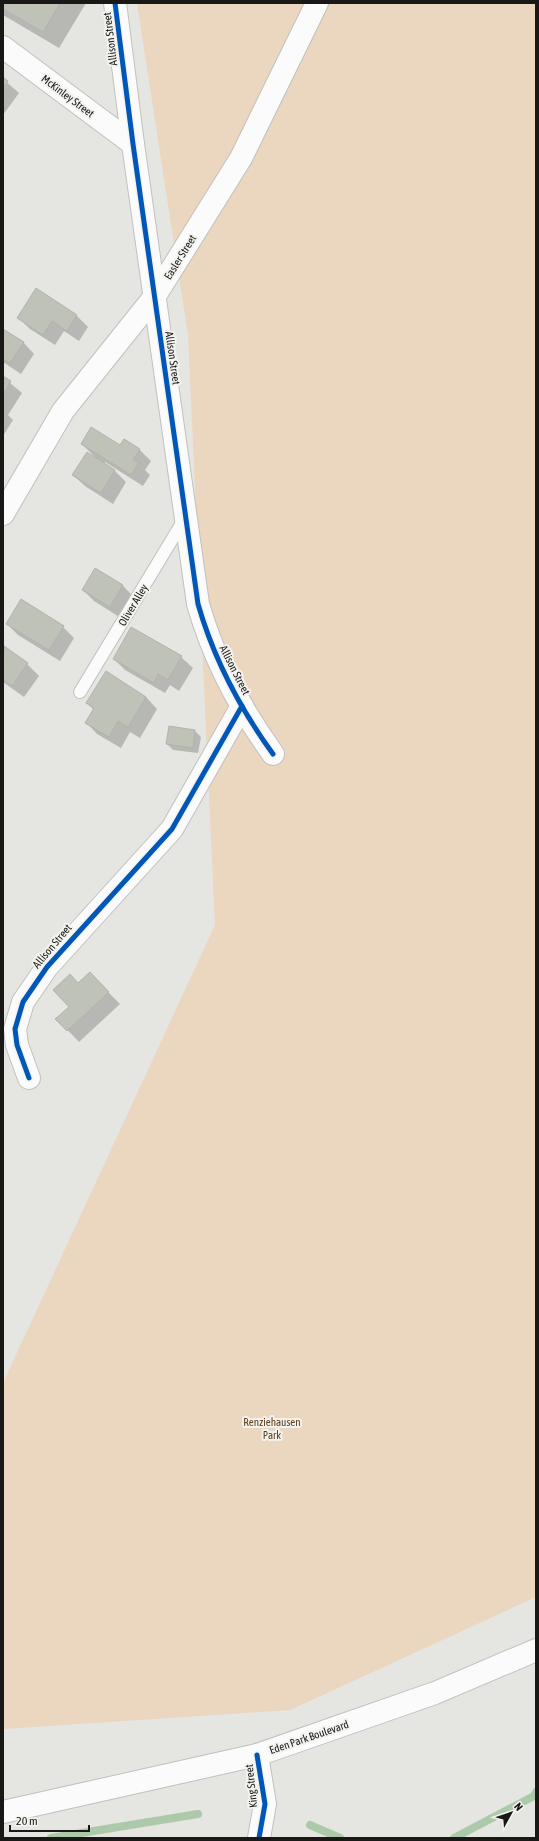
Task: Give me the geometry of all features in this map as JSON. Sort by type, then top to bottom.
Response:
[{"type":"street","name":"Allison Street","points":[[115,3],[133,144],[198,604],[208,637],[227,681],[273,754]]},
{"type":"street","name":"Easler Street","points":[[3,514],[63,411],[155,296],[241,158],[317,3]]},
{"type":"street","name":"McKinley Street","points":[[3,47],[133,144]]},
{"type":"street","name":"Allison Street","points":[[28,1078],[17,1045],[15,1029],[23,1002],[47,967],[172,829],[242,706]]},
{"type":"street","name":"Eden Park Boulevard","points":[[3,1812],[257,1755],[436,1693],[536,1650]]},
{"type":"street","name":"King Street","points":[[257,1755],[265,1804],[259,1838]]},
{"type":"lane","name":"Oliver Alley","points":[[80,692],[185,518]]},
{"type":"green space","name":"Renziehausen Park","points":[[137,3],[536,3],[536,1597],[290,1710],[3,1729],[3,1383],[215,925],[188,335]]},
{"type":"building","points":[[3,3],[60,3],[43,32],[3,9]]},
{"type":"building","points":[[3,77],[8,81],[3,88]]},
{"type":"building","points":[[36,288],[77,315],[67,331],[52,321],[43,335],[17,318]]},
{"type":"building","points":[[3,329],[24,342],[10,363],[3,359]]},
{"type":"building","points":[[3,376],[11,381],[3,395]]},
{"type":"building","points":[[91,427],[120,445],[124,439],[140,449],[133,460],[139,463],[131,475],[81,444]]},
{"type":"building","points":[[87,452],[115,470],[101,493],[72,475]]},
{"type":"building","points":[[95,568],[123,585],[110,607],[82,590]]},
{"type":"building","points":[[21,599],[64,626],[49,650],[6,624]]},
{"type":"building","points":[[131,627],[182,656],[168,680],[158,674],[154,683],[113,659]]},
{"type":"building","points":[[4,646],[28,663],[12,686],[3,680]]},
{"type":"building","points":[[106,671],[146,697],[128,727],[118,721],[109,737],[85,723],[94,708],[86,703]]},
{"type":"building","points":[[169,726],[195,730],[193,748],[166,744]]},
{"type":"building","points":[[90,972],[109,992],[67,1031],[55,1019],[69,1007],[53,990],[70,974],[78,983]]},
{"type":"waterway","points":[[454,1838],[534,1796],[536,1792]]},
{"type":"waterway","points":[[51,1838],[198,1814]]},
{"type":"waterway","points":[[310,1825],[340,1838]]},
{"type":"cycle path","points":[[115,3],[133,144],[198,604],[204,625],[220,664],[249,719],[273,754]]},
{"type":"cycle path","points":[[29,1078],[17,1045],[15,1029],[23,1002],[47,967],[172,829],[242,706]]},
{"type":"cycle path","points":[[257,1755],[265,1804],[259,1838]]}]
